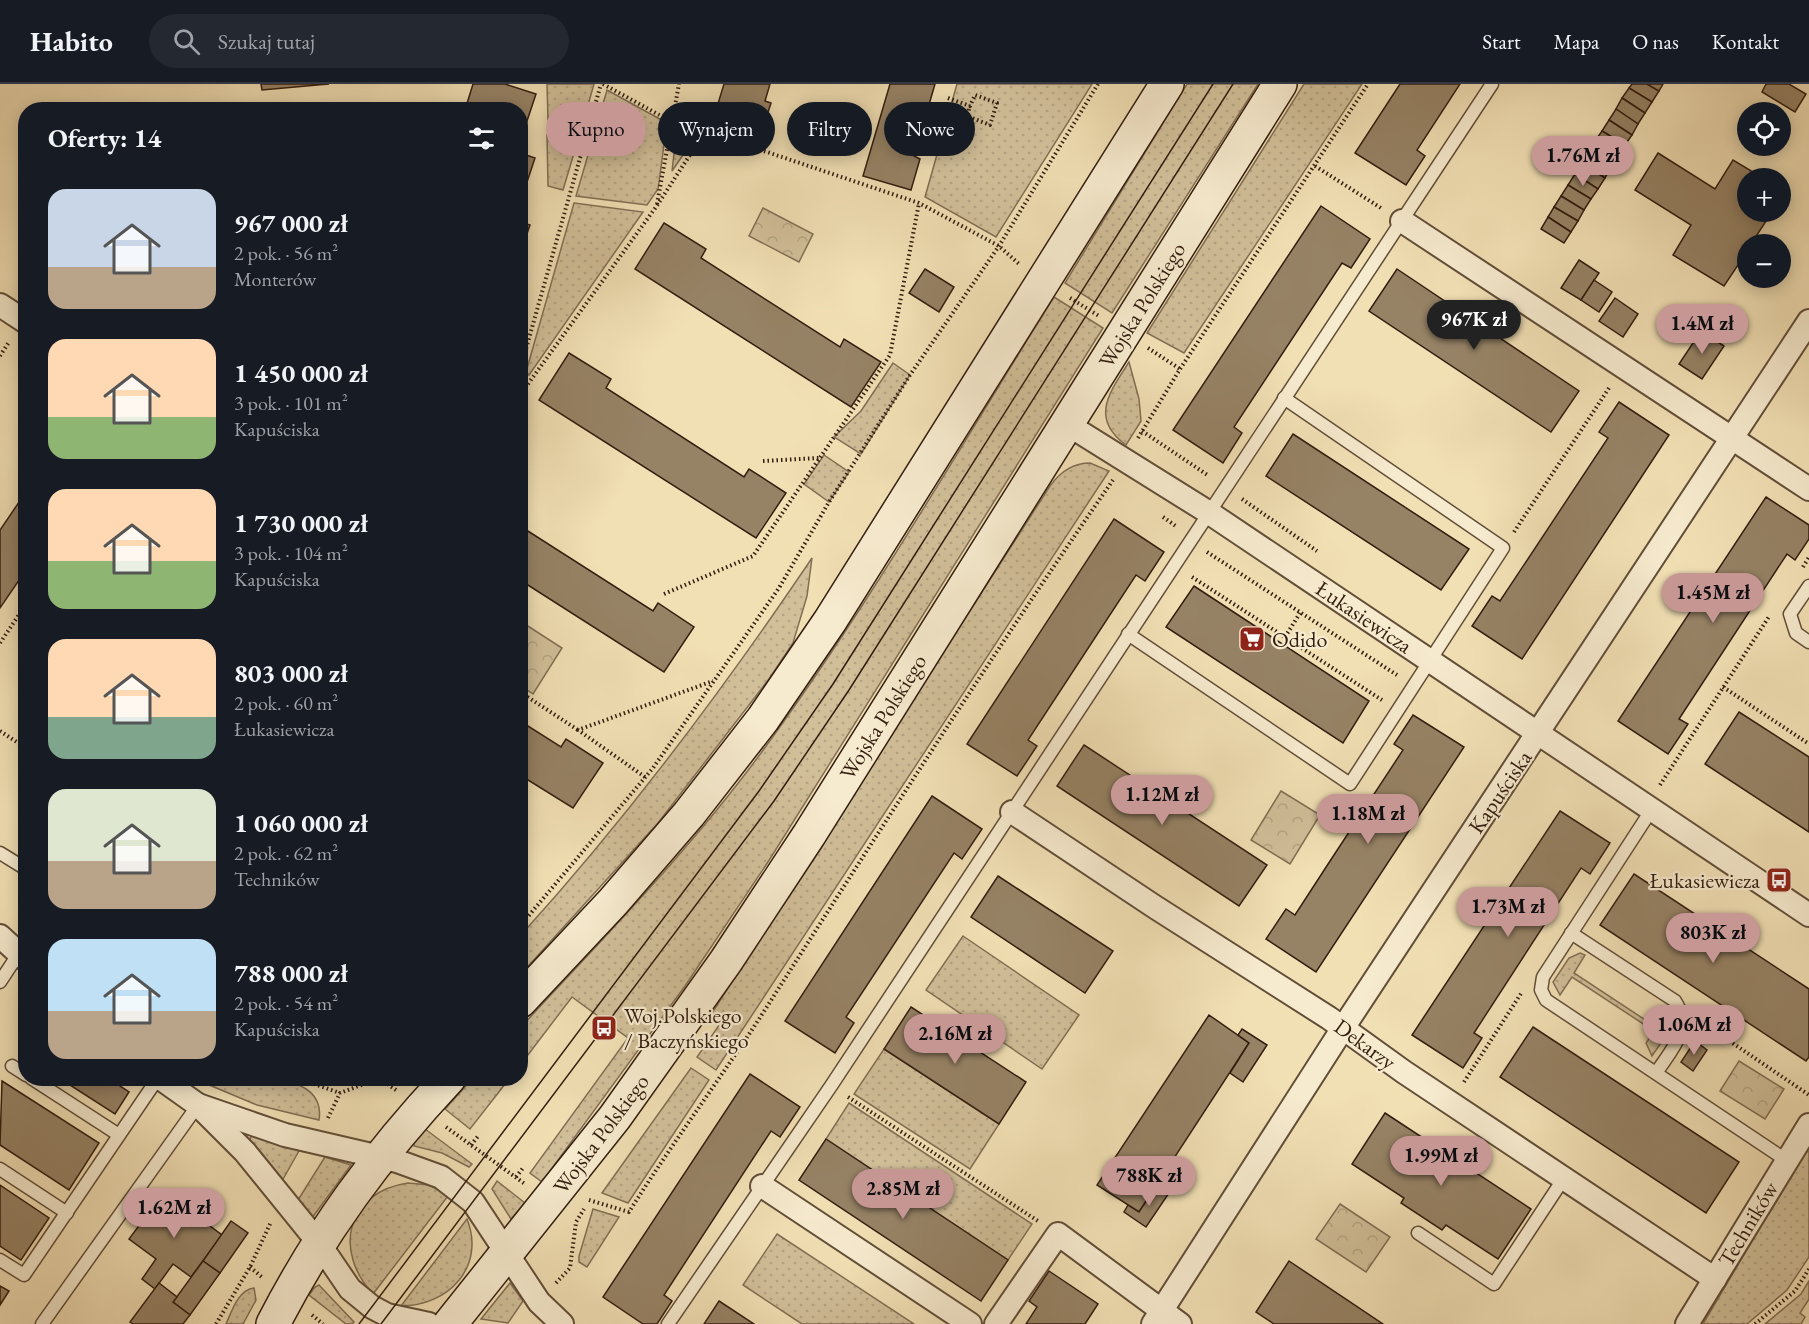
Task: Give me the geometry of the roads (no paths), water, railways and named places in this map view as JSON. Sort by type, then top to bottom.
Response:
[{"type":"street","points":[[528,992],[613,902],[689,814],[763,719],[830,621],[1167,84]]},
{"type":"street","name":"Wojska Polskiego","points":[[450,1324],[549,1202],[679,1029],[768,899],[1280,84]]},
{"type":"street","points":[[1393,215],[1732,436],[1809,489]]},
{"type":"street","points":[[0,305],[18,316]]},
{"type":"street","name":"Kapuściska","points":[[1165,1320],[1343,1028],[1809,321]]},
{"type":"street","name":"Łukasiewicza","points":[[1067,424],[1208,512],[1809,915]]},
{"type":"street","name":"Dekarzy","points":[[1012,812],[1343,1028],[1715,1280]]},
{"type":"street","points":[[0,936],[18,953]]},
{"type":"street","points":[[171,1086],[198,1105],[245,1152],[318,1242],[350,1290],[387,1315],[429,1324]]},
{"type":"street","points":[[273,1324],[318,1242],[379,1156],[442,1086]]},
{"type":"street","points":[[198,1105],[285,1135],[423,1168],[460,1190],[473,1202],[506,1256],[539,1302],[562,1324]]},
{"type":"street","name":"Techników","points":[[1688,1324],[1809,1125]]},
{"type":"street","points":[[762,1186],[970,1324]]},
{"type":"street","points":[[996,1324],[1058,1234],[1165,1320]]},
{"type":"lane","points":[[668,1324],[831,1086],[1284,398],[1393,215],[1492,84]]},
{"type":"lane","points":[[1128,634],[1350,784],[1503,548],[1284,398]]},
{"type":"lane","points":[[1809,586],[1790,614],[1796,633],[1809,642]]},
{"type":"lane","points":[[1652,809],[1543,977],[1541,990],[1546,1000],[1786,1160]]},
{"type":"lane","points":[[0,853],[18,864]]},
{"type":"lane","points":[[1571,933],[1675,1001],[1683,1012],[1683,1033],[1656,1073]]},
{"type":"lane","points":[[0,982],[18,962]]},
{"type":"lane","points":[[12,1066],[18,1070]]},
{"type":"lane","points":[[44,1086],[119,1135]]},
{"type":"lane","points":[[0,1260],[24,1275],[153,1086]]},
{"type":"lane","points":[[42,1324],[198,1105]]},
{"type":"lane","points":[[0,1169],[67,1213]]},
{"type":"lane","points":[[1418,1233],[1494,1284],[1564,1178]]},
{"type":"tram line","points":[[359,1324],[759,791],[833,684],[1213,84]]},
{"type":"tram line","points":[[381,1324],[774,801],[849,690],[1233,84]]},
{"type":"place","name":"Odido","points":[[1252,639]]},
{"type":"place","name":"Łukasiewicza","points":[[1779,880]]},
{"type":"place","name":"Woj.Polskiego / Baczyńskiego","points":[[604,1028]]}]
